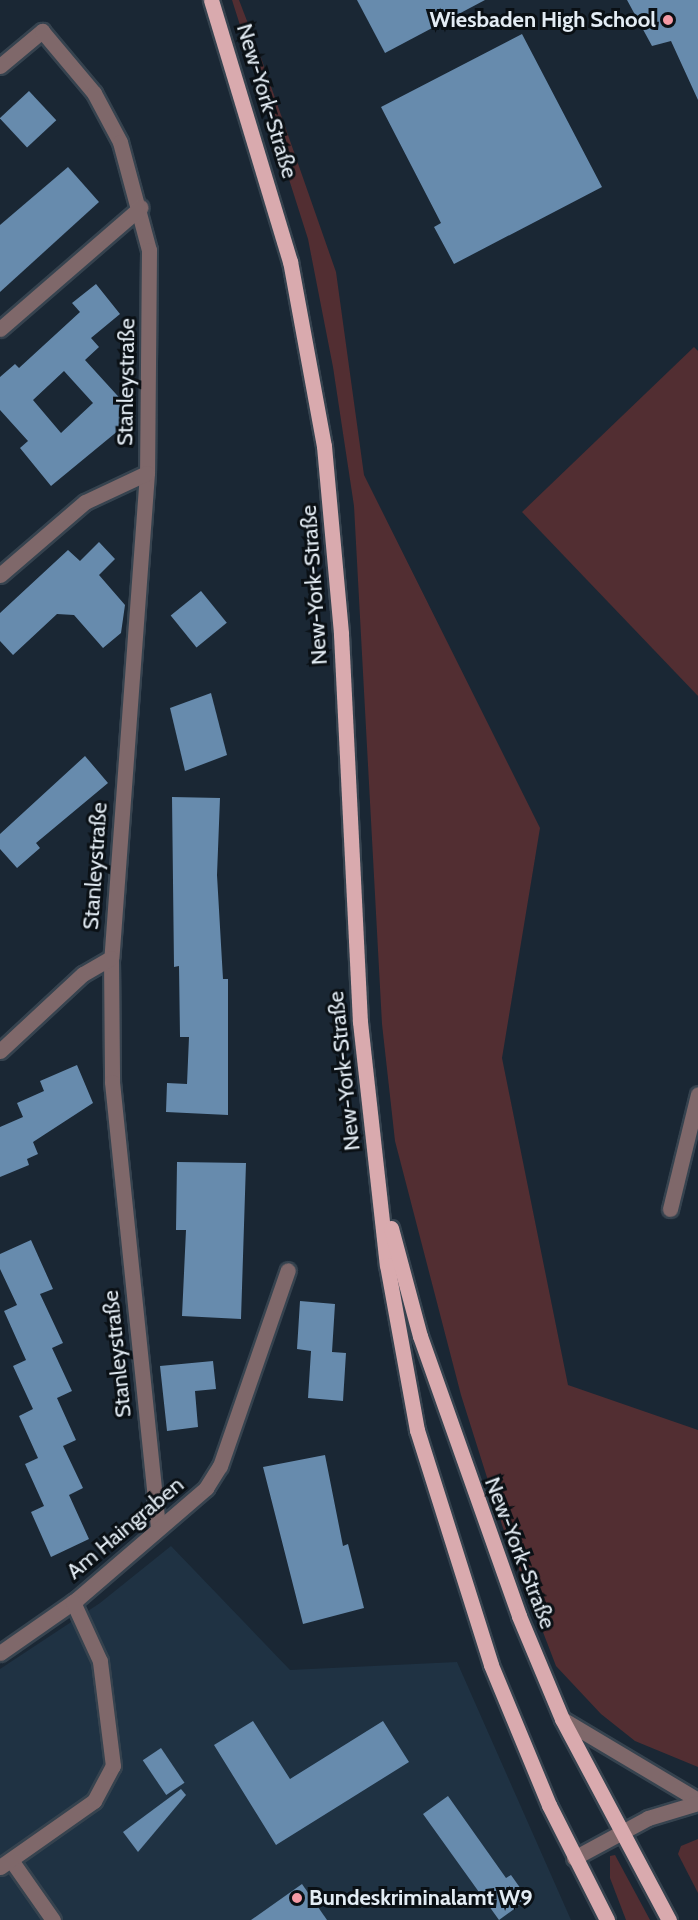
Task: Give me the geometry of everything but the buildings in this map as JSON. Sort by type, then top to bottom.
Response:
[{"type":"main road","name":"New-York-Straße","points":[[211,0],[287,250],[324,447],[341,634],[360,1022],[400,1348],[439,1510],[495,1675],[574,1858],[607,1920]]},
{"type":"main road","name":"New-York-Straße","points":[[379,1181],[420,1336],[471,1487],[562,1719],[620,1832],[669,1920]]},
{"type":"street","name":"Stanleystraße","points":[[0,66],[42,31],[109,114],[141,207],[150,273],[147,473],[111,958],[112,1082],[158,1528]]},
{"type":"street","points":[[0,329],[141,207]]},
{"type":"street","points":[[0,575],[85,502],[147,473]]},
{"type":"street","points":[[0,1051],[82,974],[111,958]]},
{"type":"street","points":[[670,1209],[698,1094]]},
{"type":"street","name":"Am Haingraben","points":[[0,1653],[73,1602],[158,1528],[190,1505],[220,1466],[288,1270]]},
{"type":"street","points":[[53,1920],[5,1863],[94,1801],[113,1767],[100,1661],[73,1602]]},
{"type":"street","points":[[562,1719],[698,1802]]},
{"type":"street","points":[[574,1858],[620,1832],[698,1802]]},
{"type":"shaded area","points":[[232,0],[239,0],[336,272],[364,475],[540,828],[502,1058],[568,1385],[698,1430],[698,1767],[635,1741],[601,1714],[556,1666],[502,1525],[461,1395],[395,1141],[382,1024],[354,506],[333,367],[308,239]]},
{"type":"shaded area","points":[[694,347],[698,351],[698,696],[522,512]]},
{"type":"shaded area","points":[[171,1546],[290,1670],[457,1662],[571,1920],[0,1920],[0,1669],[100,1603]]},
{"type":"shaded area","points":[[698,1839],[698,1893],[678,1854],[681,1846]]},
{"type":"shaded area","points":[[615,1855],[650,1920],[626,1920],[610,1878],[610,1856]]},
{"type":"place","name":"Wiesbaden High School","points":[[668,20]]},
{"type":"place","name":"Bundeskriminalamt W9","points":[[297,1898]]}]
